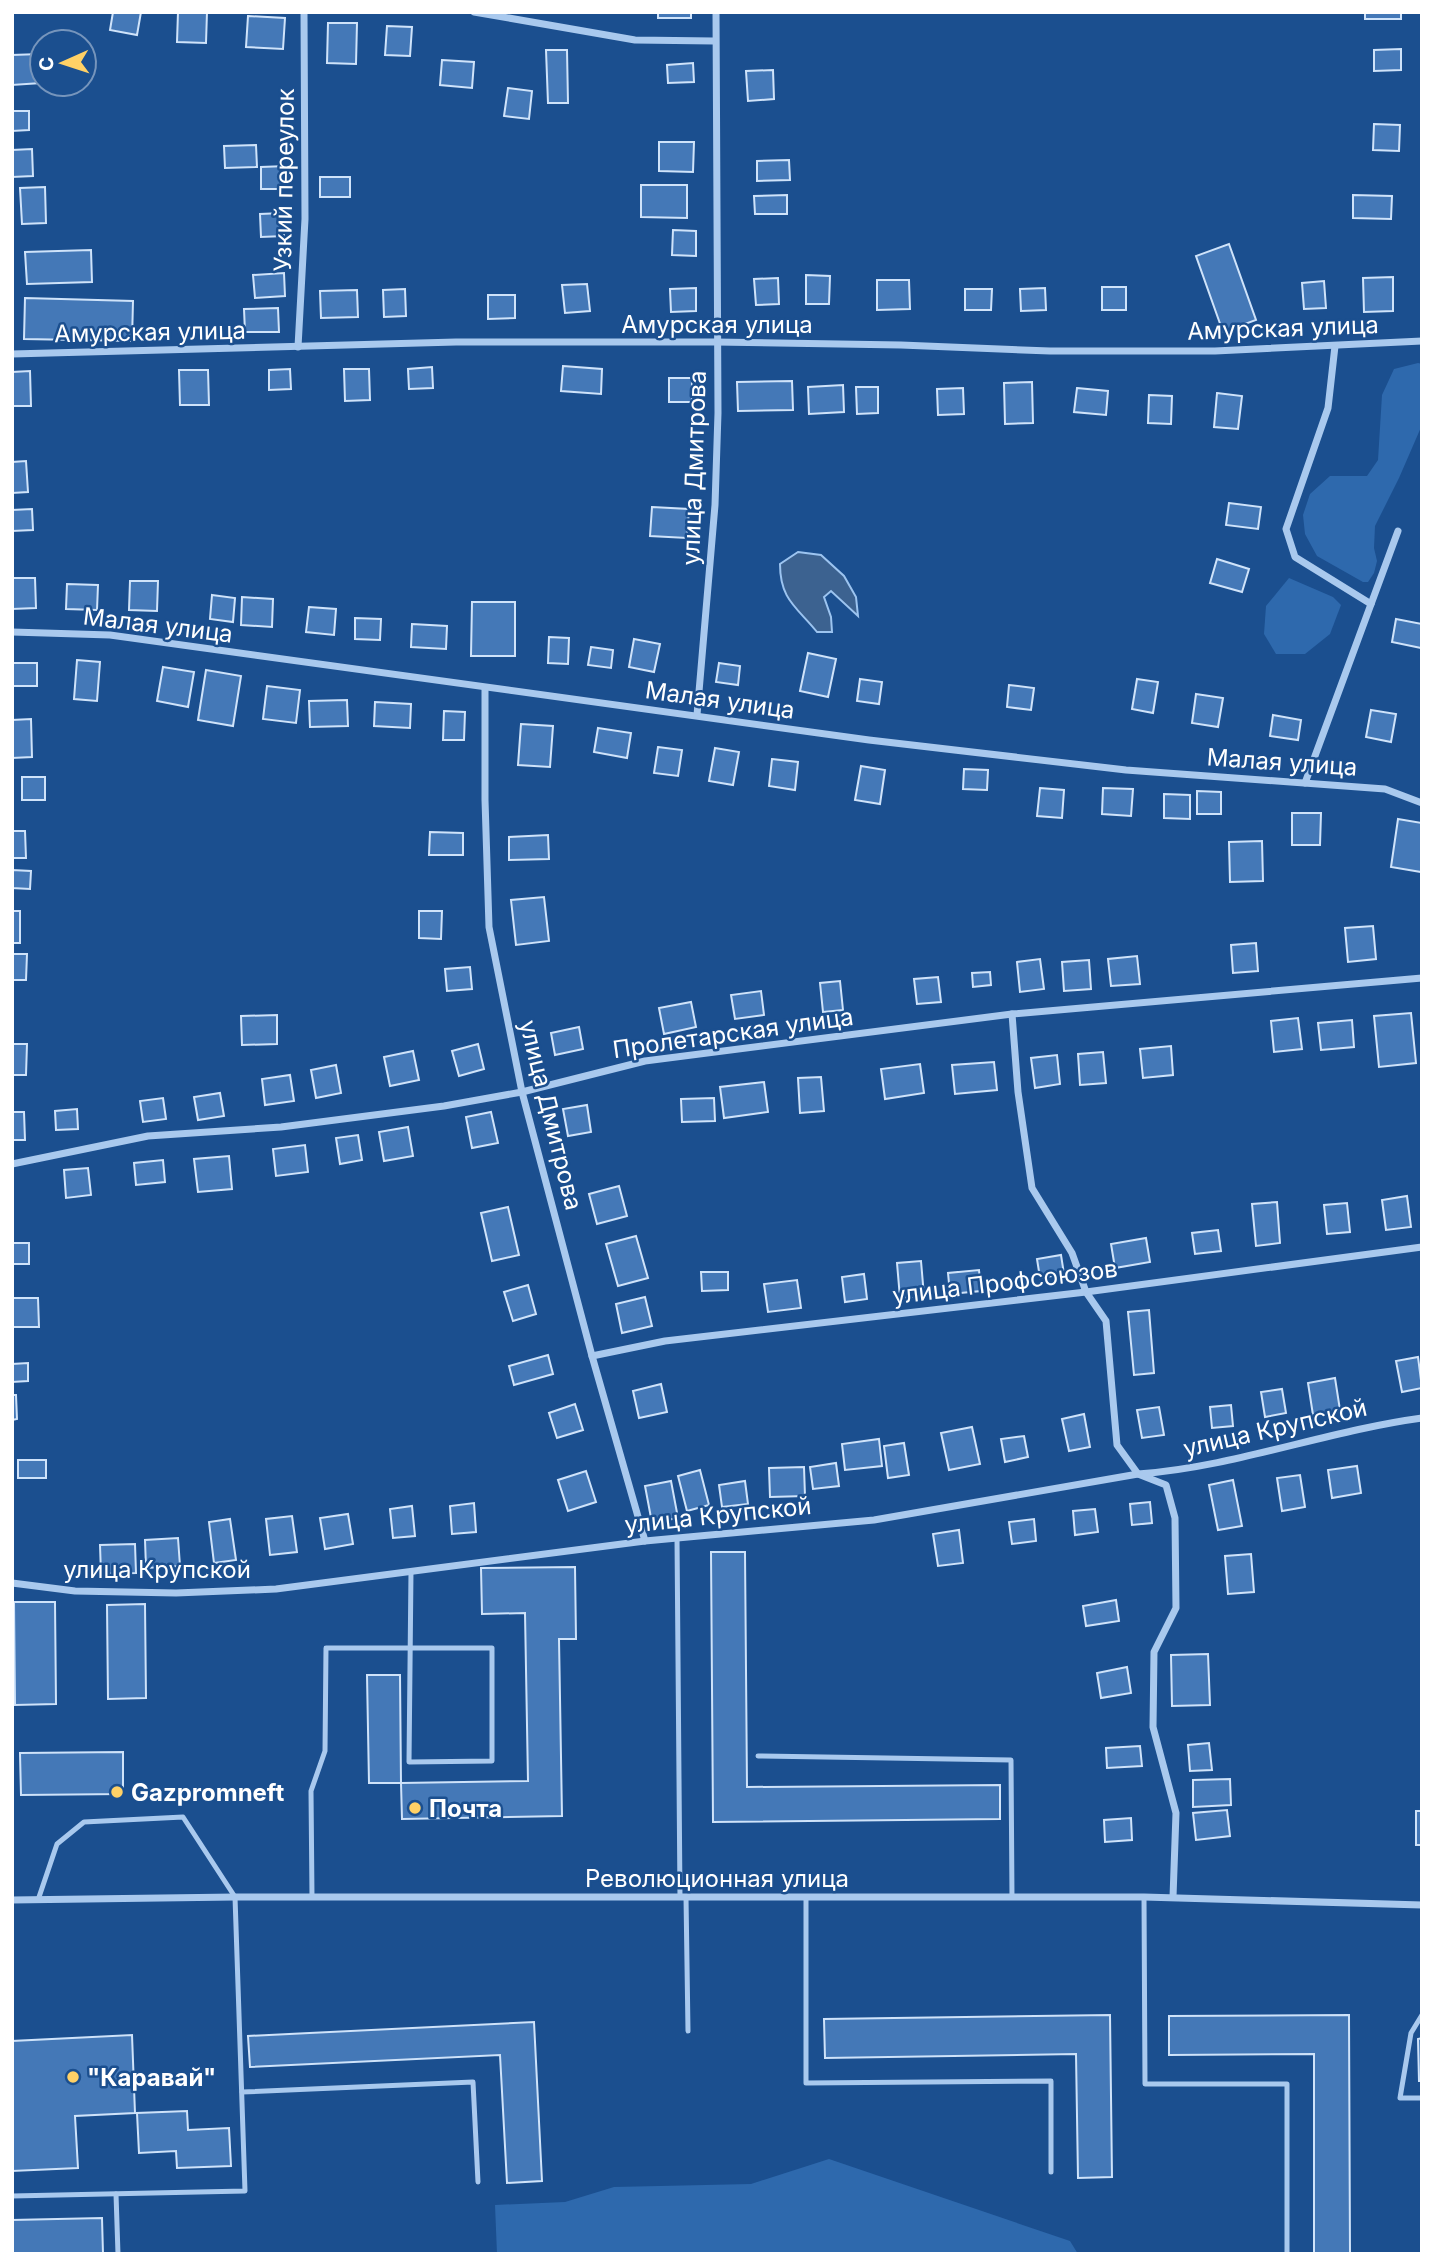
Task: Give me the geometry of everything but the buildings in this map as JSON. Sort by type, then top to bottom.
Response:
[{"type":"street","name":"Узкий переулок","points":[[299,347],[306,219],[304,12]]},
{"type":"street","points":[[474,12],[635,40],[714,41]]},
{"type":"street","name":"улица Дмитрова","points":[[697,715],[715,505],[718,413],[714,41],[716,12]]},
{"type":"street","name":"Амурская улица","points":[[12,354],[456,342],[716,342],[1050,351],[1215,351],[1422,341]]},
{"type":"street","points":[[1335,346],[1328,408],[1286,530],[1295,557],[1371,604]]},
{"type":"street","points":[[1305,783],[1398,531]]},
{"type":"street","name":"Малая улица","points":[[12,632],[110,635],[869,740],[1099,767],[1385,789],[1422,803]]},
{"type":"street","name":"улица Дмитрова","points":[[485,688],[489,927],[522,1091],[592,1356],[645,1541]]},
{"type":"street","name":"Пролетарская улица","points":[[12,1164],[148,1136],[281,1127],[444,1106],[522,1091],[645,1061],[1012,1014],[1422,978]]},
{"type":"street","points":[[1012,1014],[1018,1092],[1032,1188],[1072,1253],[1086,1292],[1106,1321],[1116,1445],[1138,1474],[1166,1485],[1175,1518],[1176,1608],[1154,1652],[1153,1727],[1176,1814],[1173,1898]]},
{"type":"street","name":"улица Профсоюзов","points":[[592,1356],[665,1341],[1086,1292],[1422,1247]]},
{"type":"street","name":"улица Крупской","points":[[12,1583],[75,1591],[176,1593],[276,1589],[645,1541],[874,1520],[1138,1474],[1175,1471],[1383,1423],[1422,1418]]},
{"type":"street","name":"Революционная улица","points":[[12,1900],[235,1897],[1144,1897],[1422,1905]]},
{"type":"lane","points":[[677,1538],[688,2031]]},
{"type":"lane","points":[[312,1897],[310,1791],[325,1751],[326,1648],[410,1648],[492,1648],[492,1761],[410,1762],[410,1648],[411,1571]]},
{"type":"lane","points":[[758,1756],[1012,1760],[1012,1898]]},
{"type":"lane","points":[[12,2196],[245,2191],[235,1897],[183,1817],[84,1822],[57,1844],[38,1900]]},
{"type":"lane","points":[[806,1897],[806,2083],[1051,2081],[1052,2172]]},
{"type":"lane","points":[[1144,1897],[1145,2084],[1287,2084],[1287,2254]]},
{"type":"lane","points":[[1422,2015],[1411,2033],[1400,2098],[1422,2098]]},
{"type":"lane","points":[[242,2092],[473,2082],[478,2182]]},
{"type":"lane","points":[[116,2194],[118,2254]]},
{"type":"shaded area","points":[[1422,364],[1422,425],[1375,526],[1374,548],[1377,561],[1368,582],[1363,582],[1317,556],[1305,534],[1303,515],[1310,494],[1330,476],[1367,476],[1378,460],[1382,395],[1394,369]]},
{"type":"shaded area","points":[[798,552],[821,555],[844,576],[856,597],[858,616],[831,591],[824,597],[831,617],[832,632],[817,632],[791,602],[783,586],[780,564]]},
{"type":"shaded area","points":[[1289,578],[1333,597],[1341,605],[1330,634],[1305,654],[1276,654],[1264,634],[1266,606]]},
{"type":"shaded area","points":[[829,2159],[1070,2241],[1078,2254],[497,2254],[495,2205],[565,2202],[614,2187],[751,2184]]},
{"type":"place","name":"Gazpromneft","points":[[117,1792]]},
{"type":"place","name":"Почта","points":[[415,1808]]},
{"type":"place","name":"\"Каравай\"","points":[[73,2077]]}]
